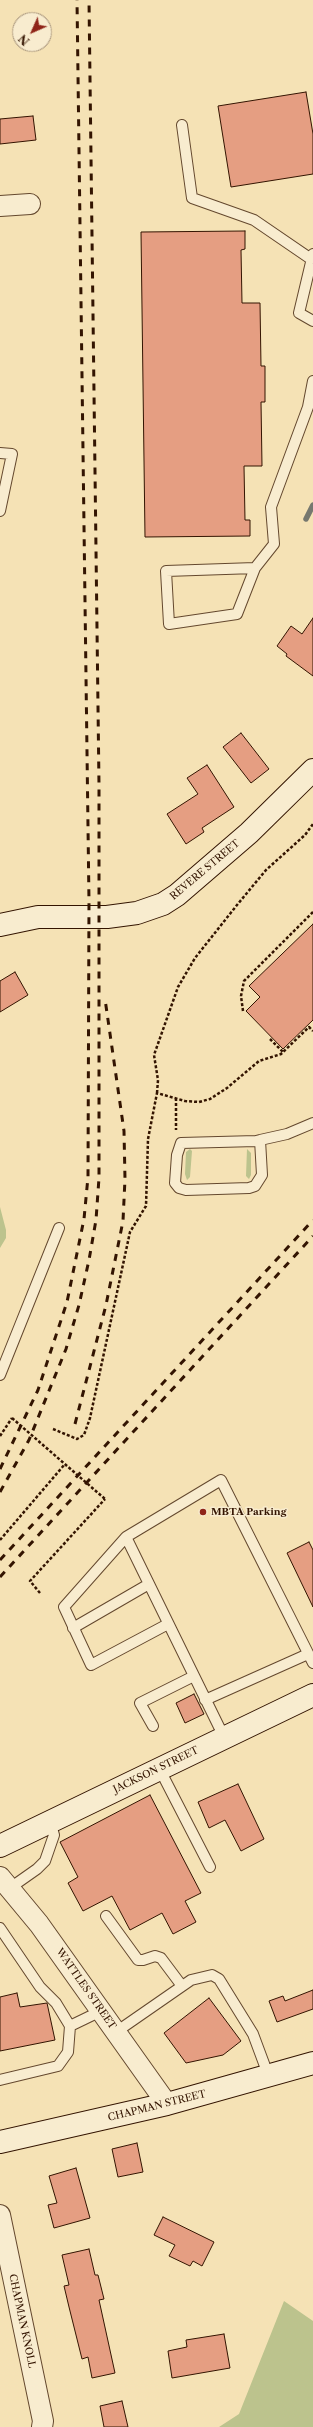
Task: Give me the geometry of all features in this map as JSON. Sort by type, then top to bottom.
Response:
[{"type":"street","points":[[0,206],[30,204]]},
{"type":"street","name":"REVERE STREET","points":[[0,925],[38,917],[107,917],[137,913],[163,904],[177,895],[249,833],[312,774]]},
{"type":"street","name":"JACKSON STREET","points":[[0,1846],[313,1695]]},
{"type":"street","name":"WATTLES STREET","points":[[5,1883],[39,1924],[167,2104]]},
{"type":"street","name":"CHAPMAN STREET","points":[[0,2142],[167,2104],[269,2077],[313,2063]]},
{"type":"street","name":"CHAPMAN KNOLL","points":[[0,2215],[43,2421],[42,2427]]},
{"type":"lane","points":[[182,125],[192,198],[254,220],[312,257],[299,313],[313,321]]},
{"type":"lane","points":[[254,568],[166,571],[169,624],[237,614],[254,568],[274,544],[270,507],[308,407],[313,381]]},
{"type":"lane","points":[[0,453],[12,454],[0,511]]},
{"type":"lane","points":[[260,1140],[262,1175],[255,1186],[249,1188],[186,1190],[179,1188],[175,1183],[177,1155],[181,1143],[260,1140],[287,1134],[313,1123]]},
{"type":"lane","points":[[0,1375],[59,1228]]},
{"type":"lane","points":[[168,1624],[91,1665],[64,1607],[126,1537],[222,1480],[311,1658],[205,1700]]},
{"type":"lane","points":[[126,1537],[224,1737]]},
{"type":"lane","points":[[73,1628],[149,1584]]},
{"type":"lane","points":[[153,1726],[140,1703],[194,1676]]},
{"type":"lane","points":[[159,1768],[210,1867]]},
{"type":"lane","points":[[5,1883],[38,1869],[45,1861],[54,1834],[50,1821]]},
{"type":"lane","points":[[106,1916],[138,1960],[155,1956],[161,1958],[182,1986]]},
{"type":"lane","points":[[0,1928],[40,1987],[56,2003],[70,2026],[68,2052],[58,2066],[0,2080]]},
{"type":"lane","points":[[116,2032],[191,1980],[212,1975],[219,1979],[253,2034],[269,2077]]},
{"type":"lane","points":[[70,2026],[101,2010]]},
{"type":"path","points":[[53,1429],[77,1439],[84,1435],[90,1418],[130,1232],[146,1206],[148,1139],[158,1080],[154,1055],[178,987],[195,958],[266,870],[305,835],[313,824]]},
{"type":"path","points":[[243,1011],[241,996],[244,981],[313,912]]},
{"type":"path","points":[[157,1093],[199,1102],[210,1099],[232,1084],[259,1061],[283,1052],[309,1026],[313,1031]]},
{"type":"path","points":[[270,1039],[283,1052]]},
{"type":"path","points":[[176,1098],[176,1136],[181,1143]]},
{"type":"path","points":[[0,1436],[12,1418],[105,1499],[30,1581],[40,1593]]},
{"type":"path","points":[[0,1540],[65,1464]]},
{"type":"green space","points":[[190,1149],[192,1151],[190,1177],[187,1180],[185,1174],[186,1152]]},
{"type":"green space","points":[[247,1149],[251,1153],[251,1175],[249,1179],[246,1176]]},
{"type":"green space","points":[[0,1207],[6,1230],[6,1238],[0,1248]]},
{"type":"green space","points":[[284,2301],[313,2321],[313,2427],[219,2427],[239,2414]]},
{"type":"building","points":[[306,92],[313,134],[313,174],[231,187],[218,106]]},
{"type":"building","points":[[33,116],[36,140],[0,144],[0,119]]},
{"type":"building","points":[[245,231],[245,249],[241,250],[242,303],[260,303],[261,366],[265,366],[265,402],[261,402],[262,466],[244,466],[245,520],[250,520],[250,536],[145,537],[141,232]]},
{"type":"building","points":[[313,618],[313,676],[286,656],[287,654],[277,646],[291,626],[302,634]]},
{"type":"building","points":[[241,733],[269,769],[251,783],[223,747]]},
{"type":"building","points":[[207,765],[234,807],[202,828],[204,832],[186,844],[167,814],[198,794],[187,778]]},
{"type":"building","points":[[313,924],[313,1020],[283,1049],[246,1011],[260,997],[249,986]]},
{"type":"building","points":[[15,972],[28,995],[0,1012],[0,981]]},
{"type":"building","points":[[309,1542],[313,1550],[313,1607],[287,1553]]},
{"type":"building","points":[[194,1694],[204,1714],[185,1723],[176,1703]]},
{"type":"building","points":[[238,1784],[264,1839],[241,1851],[225,1820],[209,1828],[198,1802]]},
{"type":"building","points":[[150,1795],[201,1893],[185,1901],[196,1922],[173,1934],[162,1913],[130,1930],[112,1896],[83,1911],[68,1883],[78,1877],[60,1842]]},
{"type":"building","points":[[313,1990],[313,2009],[277,2022],[269,2001],[283,1996],[285,2001]]},
{"type":"building","points":[[17,1993],[20,2007],[47,2003],[55,2040],[0,2051],[0,1997]]},
{"type":"building","points":[[209,1998],[241,2041],[223,2055],[186,2063],[164,2033]]},
{"type":"building","points":[[137,2143],[143,2172],[118,2177],[112,2149]]},
{"type":"building","points":[[76,2168],[90,2218],[54,2228],[48,2205],[57,2203],[49,2176]]},
{"type":"building","points":[[163,2217],[214,2242],[202,2266],[193,2261],[190,2266],[169,2256],[175,2245],[154,2235]]},
{"type":"building","points":[[89,2249],[95,2275],[98,2275],[104,2299],[99,2300],[115,2373],[92,2378],[88,2357],[82,2359],[69,2307],[64,2286],[69,2285],[62,2255]]},
{"type":"building","points":[[224,2334],[230,2368],[172,2378],[168,2351],[187,2347],[186,2340]]},
{"type":"building","points":[[122,2401],[128,2427],[104,2427],[100,2406]]},
{"type":"waterway","points":[[306,519],[313,505]]},
{"type":"railway","points":[[0,1469],[38,1390],[67,1302],[84,1219],[88,1177],[89,902],[77,0]]},
{"type":"railway","points":[[0,1492],[29,1440],[66,1349],[79,1305],[89,1260],[96,1220],[99,1178],[99,785],[89,0]]},
{"type":"railway","points":[[75,1424],[106,1305],[123,1221],[125,1179],[124,1131],[105,999]]},
{"type":"railway","points":[[0,1560],[313,1220]]},
{"type":"railway","points":[[0,1577],[313,1236]]},
{"type":"place","name":"MBTA Parking","points":[[203,1512]]}]
